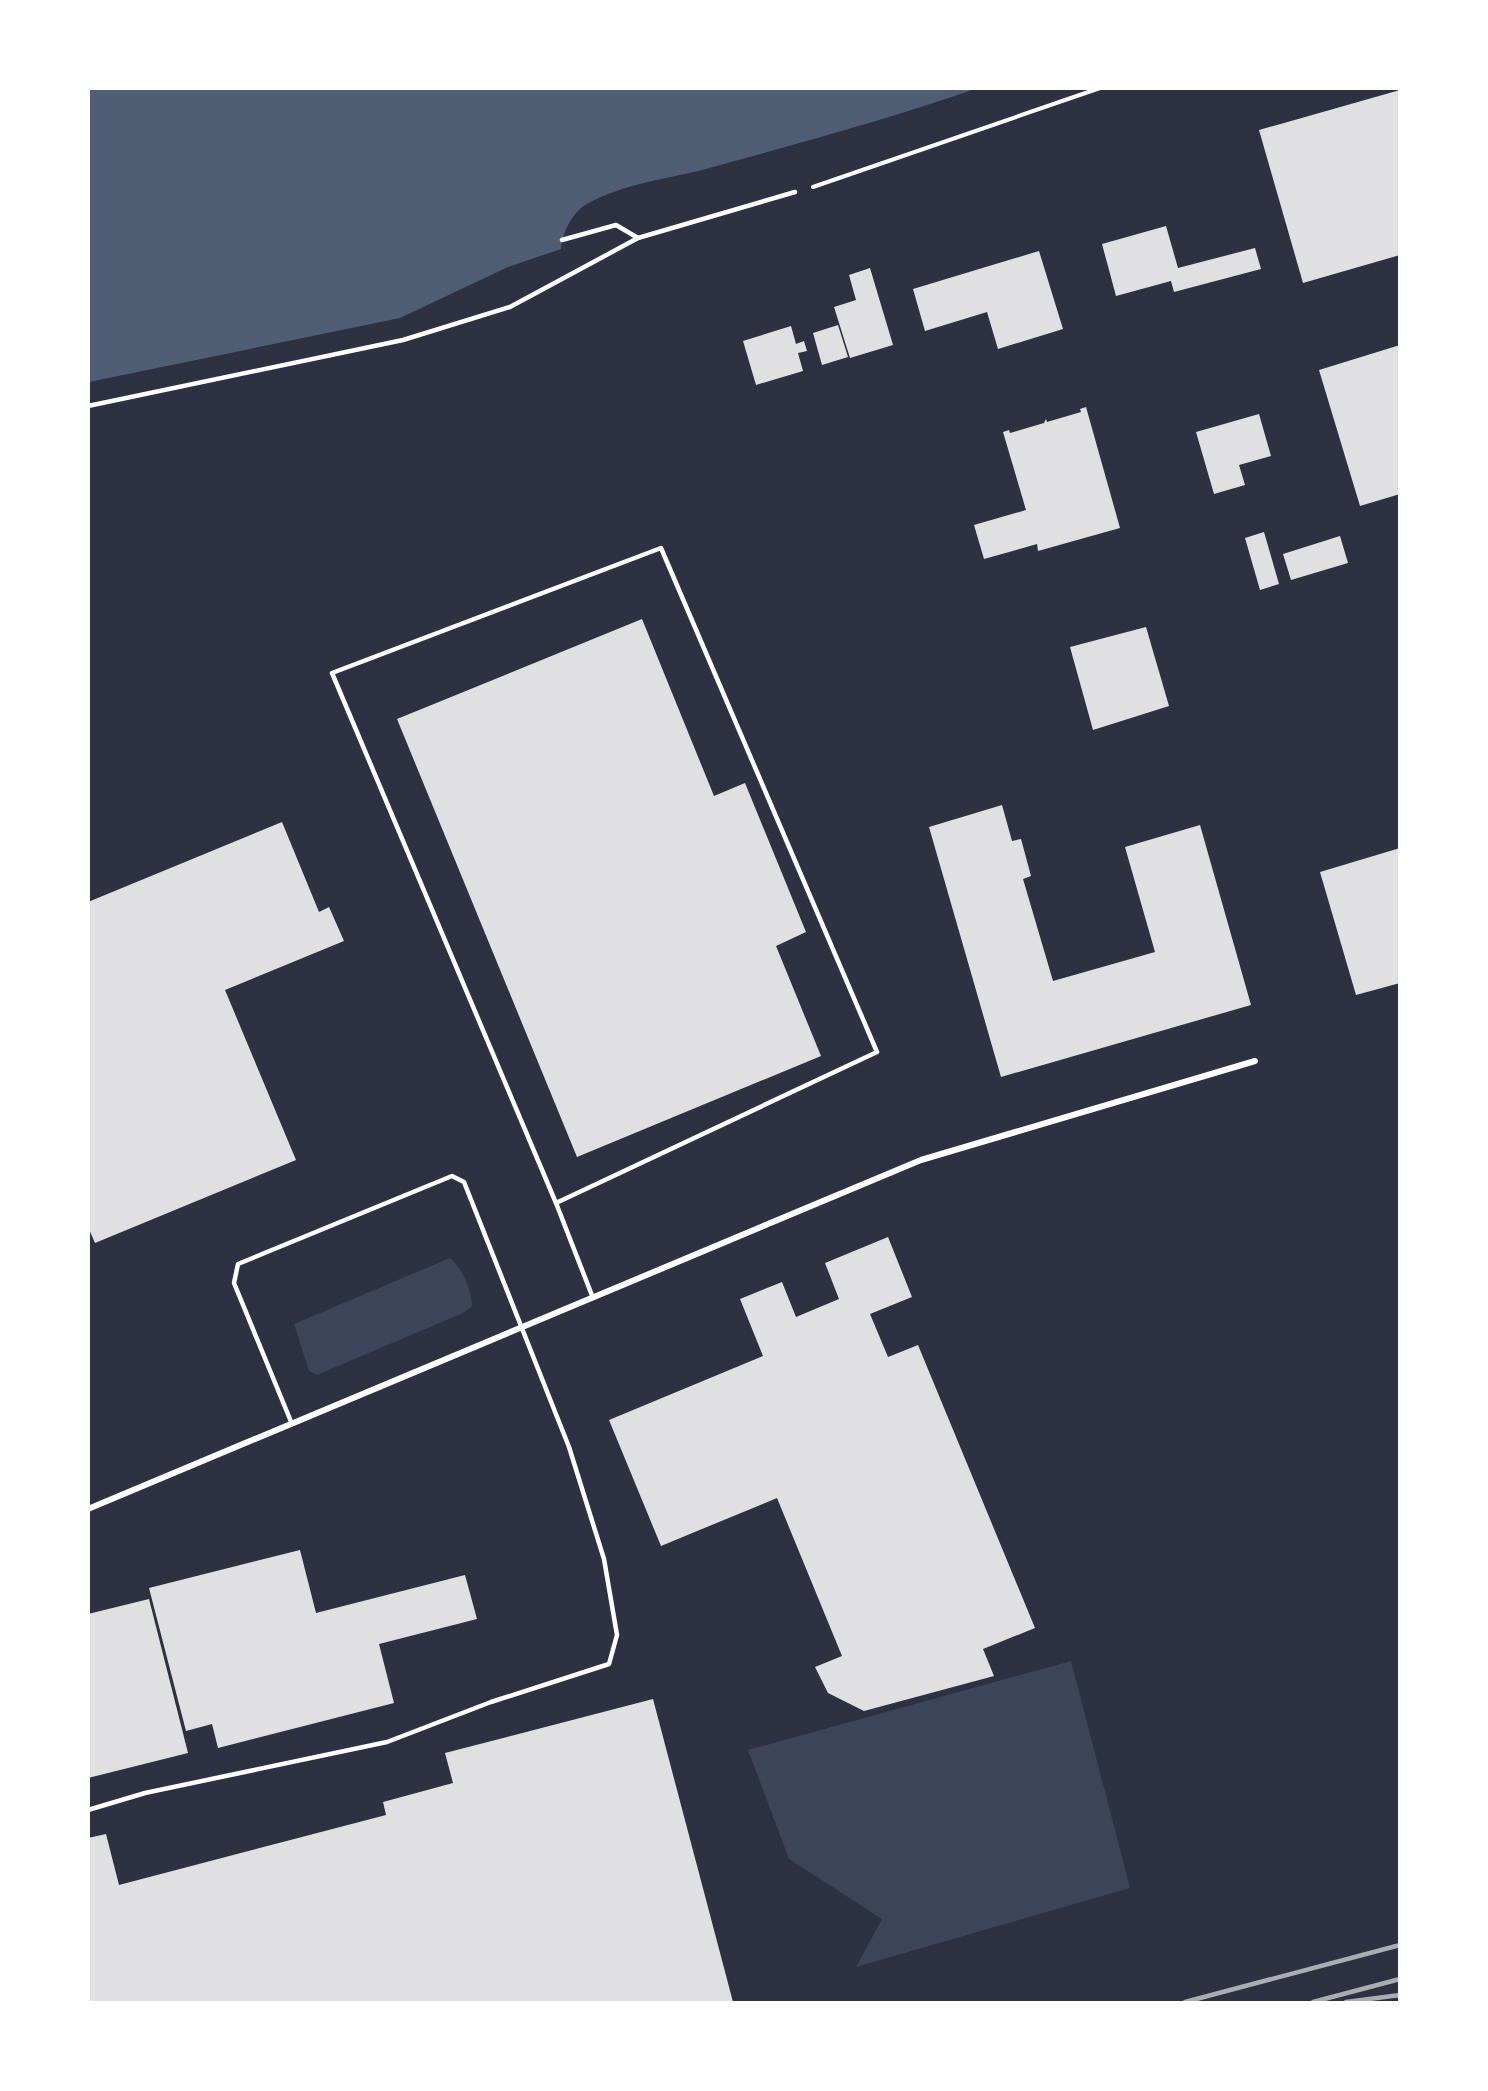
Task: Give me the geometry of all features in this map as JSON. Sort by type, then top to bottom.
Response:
[{"type":"street","points":[[88,1509],[941,1153],[1255,1062]]},
{"type":"lane","points":[[88,406],[403,340],[510,307],[638,238],[795,192]]},
{"type":"lane","points":[[561,240],[616,225],[638,238]]},
{"type":"lane","points":[[556,1203],[877,1052],[661,548],[332,673],[556,1203],[593,1298]]},
{"type":"lane","points":[[88,1810],[145,1793],[387,1742],[491,1702],[609,1664],[617,1635],[603,1559],[569,1447],[464,1182],[452,1176],[238,1264],[234,1283],[292,1424]]},
{"type":"path","points":[[795,192],[860,173],[1100,88]]},
{"type":"shaded area","points":[[89,89],[975,89],[844,130],[713,167],[633,186],[602,197],[587,204],[572,218],[563,237],[561,249],[508,267],[400,318],[89,382]]},
{"type":"shaded area","points":[[450,1258],[466,1279],[472,1306],[463,1313],[317,1375],[309,1371],[294,1324]]},
{"type":"shaded area","points":[[1071,1661],[1130,1888],[856,1967],[882,1919],[789,1859],[748,1750]]},
{"type":"building","points":[[1400,90],[1400,255],[1303,283],[1259,130]]},
{"type":"building","points":[[1166,226],[1178,268],[1255,248],[1261,269],[1174,292],[1171,281],[1116,296],[1102,244]]},
{"type":"building","points":[[1039,251],[1063,329],[998,349],[987,312],[925,331],[913,289]]},
{"type":"building","points":[[870,268],[893,345],[850,358],[834,307],[856,300],[849,275]]},
{"type":"building","points":[[838,325],[848,357],[822,365],[813,333]]},
{"type":"building","points":[[791,326],[796,344],[804,341],[807,351],[798,353],[803,371],[756,385],[743,341]]},
{"type":"building","points":[[1400,345],[1400,494],[1360,506],[1319,370]]},
{"type":"building","points":[[1086,407],[1120,528],[1038,551],[1037,544],[984,559],[974,525],[1026,510],[1003,432],[1009,430],[1010,433],[1044,423],[1046,419],[1047,422],[1081,412],[1080,409]]},
{"type":"building","points":[[1259,414],[1271,456],[1239,465],[1245,485],[1214,494],[1196,432]]},
{"type":"building","points":[[1264,532],[1279,584],[1260,590],[1245,538]]},
{"type":"building","points":[[1340,536],[1348,563],[1291,580],[1283,554]]},
{"type":"building","points":[[642,619],[714,796],[745,783],[806,932],[776,946],[821,1056],[577,1157],[397,719]]},
{"type":"building","points":[[1146,627],[1169,706],[1093,730],[1070,647]]},
{"type":"building","points":[[1002,805],[1012,841],[1021,839],[1031,876],[1023,879],[1053,981],[1155,952],[1125,847],[1200,825],[1251,1005],[1001,1077],[929,827]]},
{"type":"building","points":[[282,822],[319,912],[329,907],[344,941],[225,990],[296,1160],[95,1243],[88,1227],[88,902]]},
{"type":"building","points":[[1400,848],[1400,983],[1356,995],[1320,872]]},
{"type":"building","points":[[888,1237],[912,1297],[870,1314],[888,1357],[918,1345],[1035,1628],[983,1649],[994,1676],[864,1711],[828,1693],[815,1667],[842,1656],[777,1498],[661,1546],[609,1420],[763,1356],[740,1299],[782,1282],[796,1317],[839,1299],[825,1263]]},
{"type":"building","points":[[300,1550],[316,1613],[465,1575],[477,1619],[379,1644],[394,1703],[218,1748],[212,1724],[186,1731],[149,1588]]},
{"type":"building","points":[[149,1599],[188,1753],[88,1778],[88,1614]]},
{"type":"building","points":[[653,1699],[733,2002],[88,2002],[88,1838],[106,1834],[119,1885],[386,1815],[383,1802],[453,1783],[445,1753]]},
{"type":"railway","points":[[1185,2002],[1400,1945]]},
{"type":"railway","points":[[1313,2002],[1400,1979]]},
{"type":"railway","points":[[1346,2002],[1400,1995]]}]
